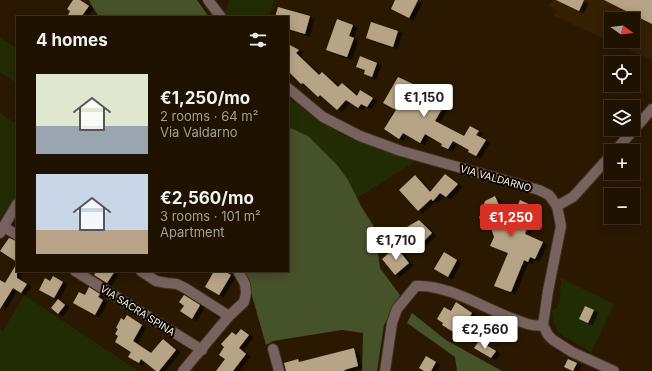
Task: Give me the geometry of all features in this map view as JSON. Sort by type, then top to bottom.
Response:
[{"type":"street","points":[[208,0],[220,16]]},
{"type":"street","name":"VIA VALDARNO","points":[[289,89],[323,116],[360,136],[401,151],[539,190],[549,196],[558,206]]},
{"type":"street","points":[[621,144],[652,109]]},
{"type":"street","points":[[604,163],[573,197],[558,206],[561,226],[543,325],[548,335],[553,340],[572,352],[614,371]]},
{"type":"street","points":[[16,206],[2,230],[16,235]]},
{"type":"street","name":"VIA SACRA SPINA","points":[[77,272],[202,350]]},
{"type":"street","points":[[142,272],[156,281],[167,284],[177,284],[185,288],[229,316]]},
{"type":"street","points":[[183,371],[229,316],[244,302],[246,293],[245,284],[239,272]]},
{"type":"street","points":[[385,371],[392,323],[396,309],[416,286],[427,285],[436,287],[473,300],[500,314],[533,326],[543,325]]},
{"type":"street","points":[[273,348],[279,371]]},
{"type":"shaded area","points":[[553,0],[652,0],[652,60],[625,48],[640,48],[640,12],[604,12],[604,38],[554,16],[557,10],[549,6]]},
{"type":"green space","points":[[89,0],[197,0],[208,16],[98,16]]},
{"type":"green space","points":[[230,0],[275,0],[268,16],[229,16],[225,12]]},
{"type":"green space","points":[[0,38],[16,47],[16,83],[0,72]]},
{"type":"green space","points":[[289,98],[317,119],[345,136],[416,161],[357,198],[348,180],[338,166],[308,136],[292,128],[289,130]]},
{"type":"green space","points":[[0,113],[16,123],[16,198],[0,225]]},
{"type":"green space","points":[[291,128],[308,136],[338,166],[348,180],[361,206],[383,241],[378,254],[380,268],[400,295],[384,325],[377,371],[362,371],[363,333],[342,330],[273,341],[266,345],[245,272],[289,272],[289,129]]},
{"type":"green space","points":[[561,278],[614,304],[591,353],[559,333],[553,322],[552,311],[558,307]]},
{"type":"green space","points":[[24,295],[139,371],[0,371],[0,329],[3,331]]},
{"type":"green space","points":[[412,313],[446,340],[502,371],[457,371],[455,357],[407,323]]},
{"type":"building","points":[[73,0],[80,0],[89,6],[82,16],[68,16],[70,11],[67,9]]},
{"type":"building","points":[[395,0],[418,0],[409,18],[391,9]]},
{"type":"building","points":[[556,0],[584,0],[579,11]]},
{"type":"building","points":[[604,0],[652,0],[652,24],[640,18],[640,12],[628,12]]},
{"type":"building","points":[[278,7],[310,16],[305,34],[289,29],[289,16],[275,16]]},
{"type":"building","points":[[337,19],[353,25],[349,36],[354,38],[347,57],[326,50]]},
{"type":"building","points":[[371,22],[398,31],[393,47],[366,38]]},
{"type":"building","points":[[289,45],[299,50],[296,53],[319,75],[322,72],[338,87],[342,83],[357,96],[360,90],[373,98],[367,107],[361,104],[358,108],[346,100],[337,110],[320,95],[318,97],[303,83],[301,84],[289,72]]},
{"type":"building","points":[[360,56],[377,63],[372,77],[364,74],[365,70],[356,67]]},
{"type":"building","points":[[398,77],[428,91],[446,102],[435,121],[464,136],[470,126],[479,131],[476,135],[486,140],[476,156],[468,152],[469,150],[453,141],[448,149],[441,146],[442,144],[425,134],[420,143],[403,133],[399,139],[384,129],[396,110],[383,103]]},
{"type":"building","points":[[445,174],[458,184],[446,197],[440,193],[433,201],[431,199],[418,211],[399,190],[415,175],[430,192]]},
{"type":"building","points":[[495,196],[499,205],[515,211],[520,200],[535,207],[525,234],[543,242],[535,259],[530,257],[528,262],[524,260],[511,292],[494,286],[508,253],[490,246],[494,237],[489,222],[479,218],[485,201]]},
{"type":"building","points":[[419,220],[432,233],[417,248],[398,232]]},
{"type":"building","points":[[9,238],[16,241],[16,261],[0,251]]},
{"type":"building","points":[[396,247],[409,263],[395,275],[382,259]]},
{"type":"building","points":[[444,252],[457,260],[448,277],[434,269]]},
{"type":"building","points":[[16,265],[17,278],[27,284],[21,293],[13,288],[0,309],[0,280],[5,283]]},
{"type":"building","points":[[96,272],[114,272],[107,283],[94,275]]},
{"type":"building","points":[[213,272],[226,272],[231,275],[219,295],[205,287]]},
{"type":"building","points":[[53,276],[63,282],[54,298],[39,290],[45,278],[50,281]]},
{"type":"building","points":[[89,287],[100,294],[98,297],[103,300],[95,315],[73,303],[79,292],[85,295]]},
{"type":"building","points":[[184,295],[200,305],[192,319],[180,311],[184,306],[179,302]]},
{"type":"building","points":[[58,299],[65,305],[58,314],[51,308]]},
{"type":"building","points":[[456,302],[472,313],[458,335],[442,325],[443,323],[437,319],[444,307],[451,311]]},
{"type":"building","points":[[585,306],[594,310],[588,323],[579,319]]},
{"type":"building","points":[[127,315],[142,325],[133,341],[151,353],[163,339],[176,350],[159,371],[156,371],[141,359],[139,363],[128,357],[131,352],[115,342],[118,336],[115,334],[118,329],[116,328],[121,318],[124,320]]},
{"type":"building","points":[[241,329],[249,335],[239,348],[246,354],[233,371],[216,371],[225,359],[219,355],[224,347],[221,344],[232,332],[236,335]]},
{"type":"building","points":[[479,341],[496,351],[491,358],[474,348]]},
{"type":"building","points":[[354,348],[358,366],[344,370],[345,371],[286,371],[284,363],[298,359],[299,362]]},
{"type":"building","points":[[426,356],[436,362],[431,371],[424,371],[419,368]]},
{"type":"building","points":[[568,359],[577,363],[573,371],[564,367]]}]
